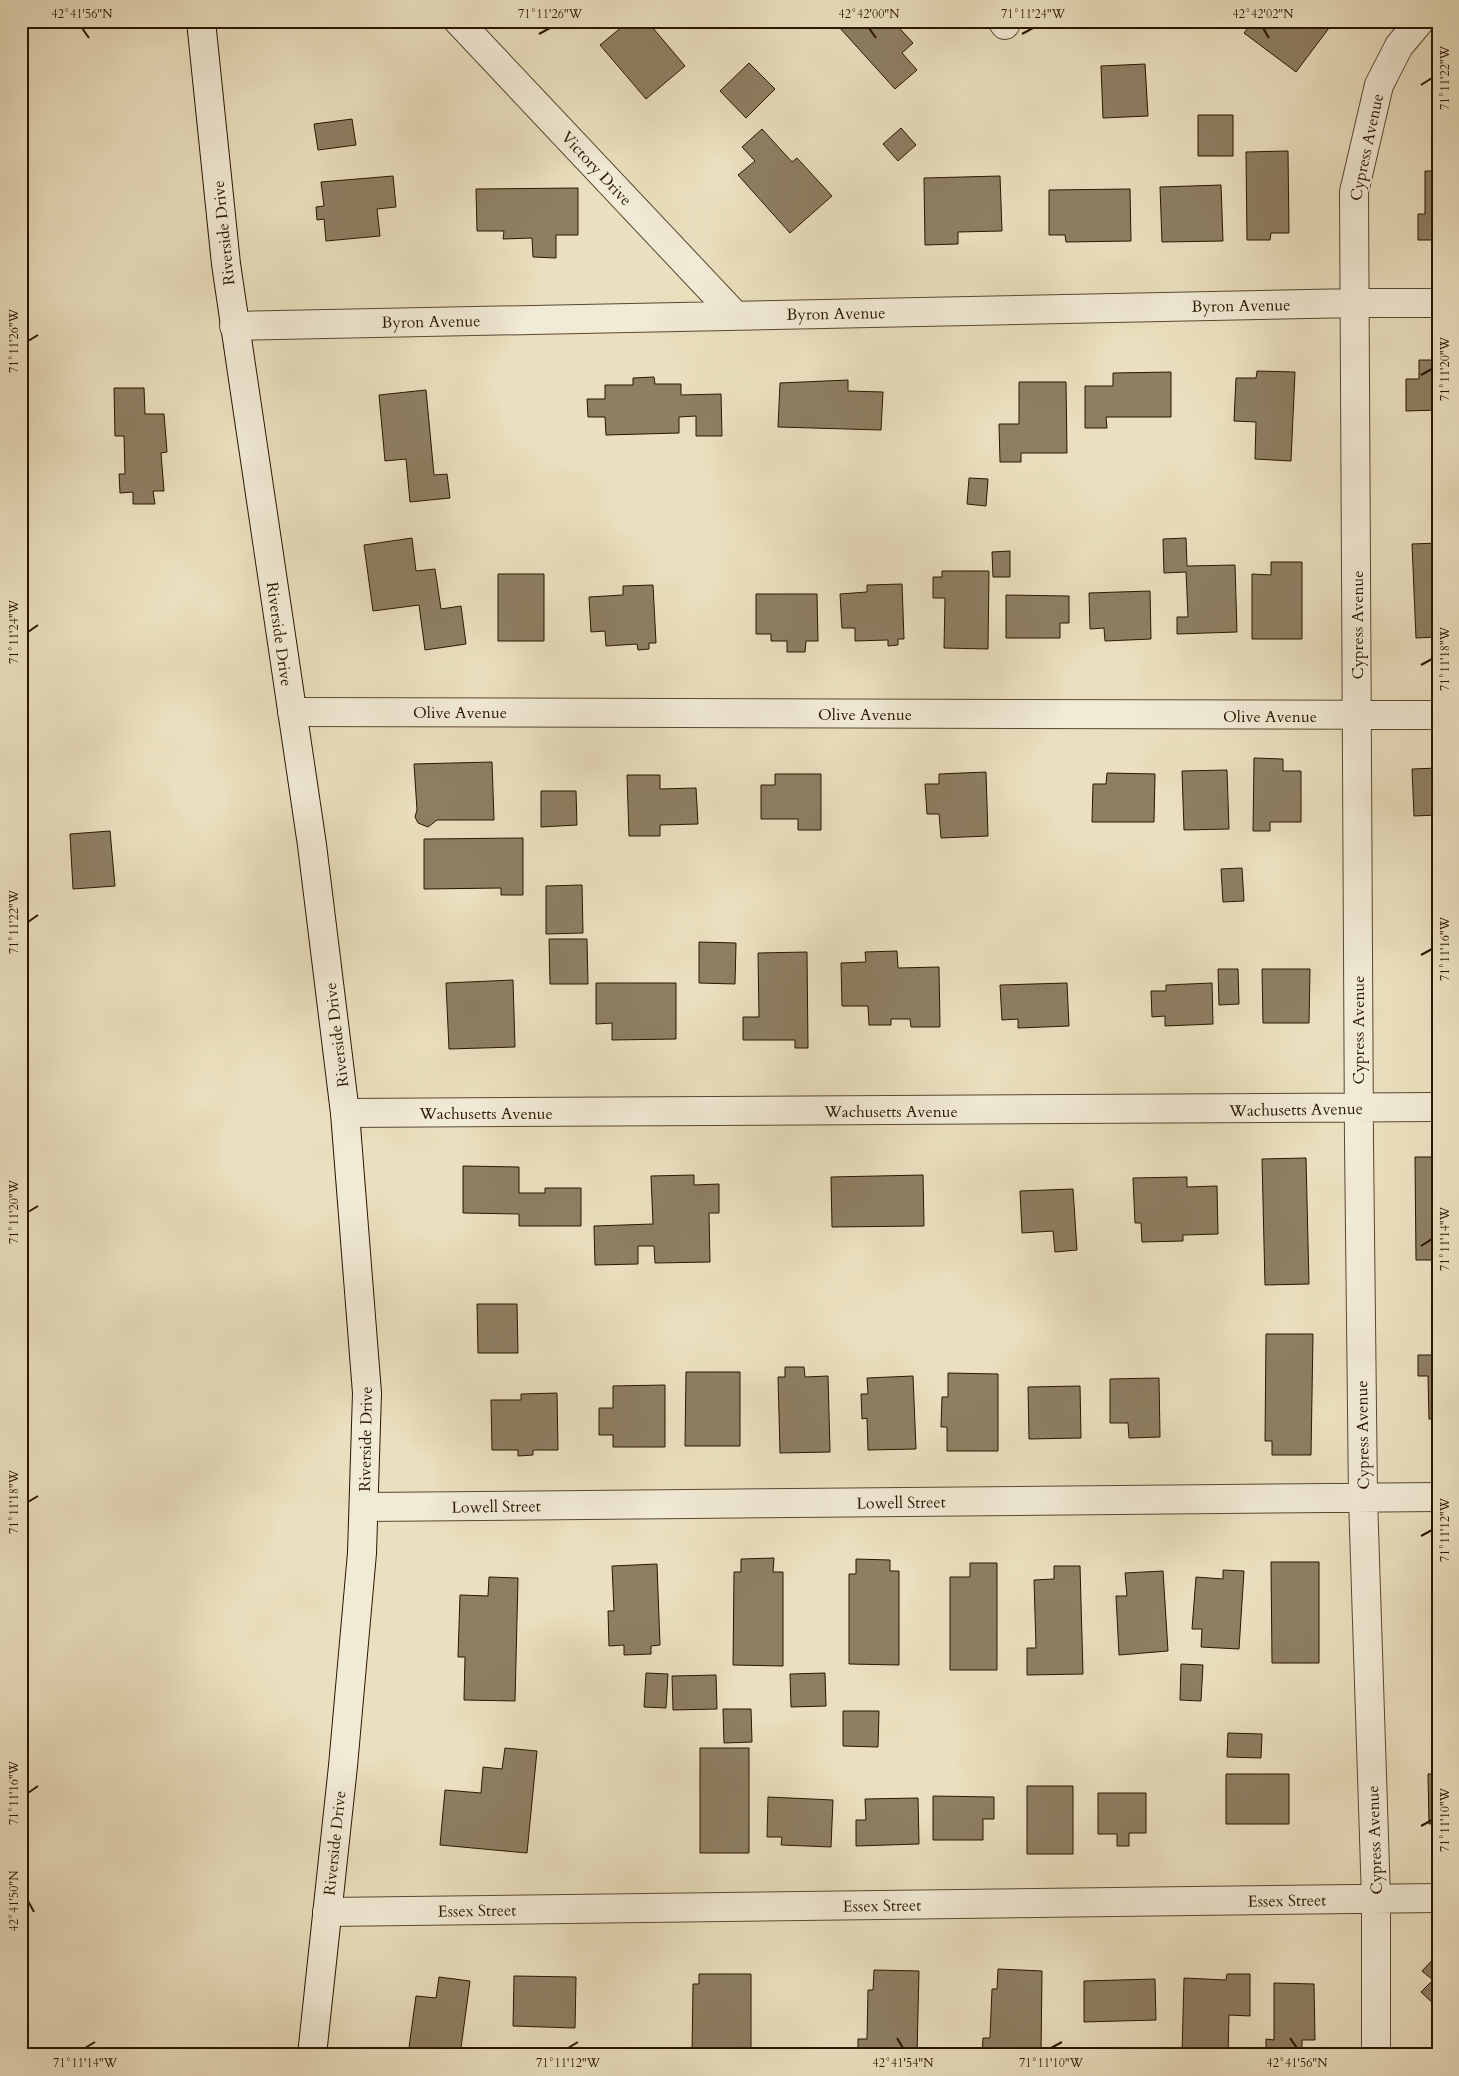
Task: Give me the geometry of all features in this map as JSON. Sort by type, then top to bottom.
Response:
[{"type":"street","name":"Riverside Drive","points":[[201,21],[234,326],[312,845],[345,1113],[367,1393],[364,1507],[357,1611],[312,2055]]},
{"type":"street","name":"Victory Drive","points":[[458,21],[735,315]]},
{"type":"street","name":"Cypress Avenue","points":[[1376,2055],[1376,1899],[1363,1498],[1354,192],[1379,85],[1399,46],[1420,21]]},
{"type":"street","name":"Byron Avenue","points":[[234,326],[1356,303],[1438,304]]},
{"type":"street","name":"Olive Avenue","points":[[292,712],[1438,716]]},
{"type":"street","name":"Wachusetts Avenue","points":[[345,1113],[1438,1107]]},
{"type":"street","name":"Lowell Street","points":[[364,1507],[1438,1497]]},
{"type":"street","name":"Essex Street","points":[[327,1912],[1438,1898]]},
{"type":"building","points":[[629,21],[647,21],[685,66],[646,99],[600,45]]},
{"type":"building","points":[[846,21],[856,21],[862,28],[868,21],[893,21],[913,43],[902,53],[917,70],[895,89],[839,27]]},
{"type":"building","points":[[1253,21],[1328,21],[1332,24],[1296,72],[1244,33]]},
{"type":"building","points":[[749,63],[775,89],[746,118],[720,91]]},
{"type":"building","points":[[1145,64],[1148,116],[1103,118],[1101,66]]},
{"type":"building","points":[[1198,115],[1233,115],[1233,156],[1198,156]]},
{"type":"building","points":[[352,119],[356,145],[318,150],[314,124]]},
{"type":"building","points":[[901,128],[916,145],[898,161],[883,144]]},
{"type":"building","points":[[762,129],[792,162],[797,158],[832,196],[790,233],[738,175],[755,161],[742,147]]},
{"type":"building","points":[[1288,151],[1289,233],[1271,233],[1270,240],[1247,240],[1246,152]]},
{"type":"building","points":[[1425,171],[1438,171],[1438,240],[1418,240],[1418,214],[1425,214]]},
{"type":"building","points":[[393,176],[396,207],[377,209],[380,236],[326,241],[324,219],[317,220],[316,207],[324,206],[321,182]]},
{"type":"building","points":[[1000,176],[1002,231],[958,232],[958,244],[925,245],[924,178]]},
{"type":"building","points":[[1221,185],[1223,241],[1162,242],[1160,187]]},
{"type":"building","points":[[578,188],[578,235],[556,235],[556,258],[533,257],[532,238],[503,239],[504,231],[477,231],[476,189]]},
{"type":"building","points":[[1130,189],[1131,241],[1066,242],[1065,235],[1049,235],[1049,190]]},
{"type":"building","points":[[1419,360],[1438,360],[1438,410],[1406,411],[1406,379],[1419,379]]},
{"type":"building","points":[[1257,371],[1295,372],[1291,461],[1255,459],[1256,422],[1234,421],[1236,378],[1256,378]]},
{"type":"building","points":[[1171,372],[1171,417],[1106,417],[1107,428],[1085,428],[1085,386],[1113,386],[1113,373]]},
{"type":"building","points":[[654,377],[655,384],[681,384],[681,395],[721,394],[722,436],[696,436],[696,416],[679,417],[679,433],[606,435],[605,417],[588,417],[587,399],[605,399],[605,385],[633,385],[633,378]]},
{"type":"building","points":[[848,380],[848,391],[883,392],[881,430],[778,427],[780,383]]},
{"type":"building","points":[[1019,382],[1066,382],[1067,453],[1021,453],[1021,462],[1000,462],[999,424],[1019,424]]},
{"type":"building","points":[[114,388],[144,388],[145,414],[164,414],[167,452],[161,453],[164,491],[153,491],[155,504],[133,504],[133,492],[120,493],[119,474],[125,474],[124,436],[115,436]]},
{"type":"building","points":[[426,390],[434,475],[447,474],[450,498],[410,502],[406,459],[385,461],[379,395]]},
{"type":"building","points":[[1434,472],[1438,472],[1438,499],[1434,499]]},
{"type":"building","points":[[969,478],[988,479],[986,506],[967,504]]},
{"type":"building","points":[[412,538],[416,571],[435,569],[441,609],[461,606],[466,644],[425,650],[419,605],[373,611],[364,545]]},
{"type":"building","points":[[1186,538],[1187,566],[1235,565],[1237,632],[1177,634],[1177,617],[1188,617],[1186,572],[1164,573],[1163,539]]},
{"type":"building","points":[[1438,543],[1438,637],[1416,638],[1412,544]]},
{"type":"building","points":[[1010,551],[1010,577],[993,577],[992,552]]},
{"type":"building","points":[[1271,562],[1302,562],[1302,639],[1252,639],[1252,574],[1271,575]]},
{"type":"building","points":[[942,571],[989,571],[988,649],[944,648],[945,598],[933,598],[933,577],[942,577]]},
{"type":"building","points":[[498,574],[544,574],[544,641],[498,641]]},
{"type":"building","points":[[902,584],[904,639],[898,639],[898,645],[888,646],[888,640],[855,641],[855,628],[842,628],[840,594],[867,592],[867,585]]},
{"type":"building","points":[[653,585],[656,643],[649,643],[649,649],[638,650],[637,644],[606,646],[605,631],[591,632],[589,597],[623,595],[623,586]]},
{"type":"building","points":[[1150,591],[1151,639],[1105,641],[1104,628],[1090,629],[1089,593]]},
{"type":"building","points":[[756,594],[817,594],[818,641],[806,641],[805,652],[787,652],[787,641],[771,641],[771,634],[756,634]]},
{"type":"building","points":[[1006,595],[1069,596],[1069,623],[1060,623],[1060,638],[1006,638]]},
{"type":"building","points":[[1254,758],[1283,759],[1283,771],[1301,771],[1301,822],[1270,822],[1270,831],[1253,831]]},
{"type":"building","points":[[492,762],[494,820],[437,820],[428,827],[418,823],[415,817],[417,810],[414,764]]},
{"type":"building","points":[[1438,768],[1438,815],[1414,816],[1412,769]]},
{"type":"building","points":[[1227,770],[1229,829],[1184,830],[1182,771]]},
{"type":"building","points":[[986,772],[988,836],[941,838],[939,814],[927,814],[925,784],[939,784],[939,774]]},
{"type":"building","points":[[1107,773],[1155,774],[1154,822],[1092,822],[1093,784],[1106,784]]},
{"type":"building","points":[[775,774],[821,774],[821,830],[798,830],[798,819],[761,819],[761,785],[775,785]]},
{"type":"building","points":[[627,775],[660,775],[660,789],[696,788],[698,824],[660,825],[660,836],[629,836]]},
{"type":"building","points":[[541,791],[576,791],[577,825],[541,827]]},
{"type":"building","points":[[110,831],[115,886],[73,889],[70,834]]},
{"type":"building","points":[[523,838],[523,895],[501,895],[501,888],[424,889],[424,839]]},
{"type":"building","points":[[1242,868],[1244,901],[1223,902],[1221,869]]},
{"type":"building","points":[[582,885],[583,933],[546,934],[546,886]]},
{"type":"building","points":[[549,939],[587,939],[588,984],[550,984]]},
{"type":"building","points":[[699,942],[736,943],[735,984],[699,983]]},
{"type":"building","points":[[897,951],[898,968],[939,967],[940,1027],[911,1027],[910,1019],[891,1019],[891,1025],[869,1025],[868,1006],[842,1006],[841,963],[866,962],[865,952]]},
{"type":"building","points":[[807,952],[808,1048],[795,1048],[795,1040],[743,1040],[743,1017],[759,1017],[758,953]]},
{"type":"building","points":[[1218,969],[1238,969],[1239,1004],[1219,1005]]},
{"type":"building","points":[[1262,969],[1310,969],[1309,1023],[1263,1023]]},
{"type":"building","points":[[513,980],[515,1047],[449,1049],[446,983]]},
{"type":"building","points":[[596,983],[676,983],[676,1039],[612,1040],[612,1023],[596,1024]]},
{"type":"building","points":[[1067,983],[1069,1026],[1018,1028],[1018,1019],[1002,1020],[1000,985]]},
{"type":"building","points":[[1212,983],[1213,1024],[1165,1026],[1165,1016],[1152,1017],[1151,991],[1166,991],[1166,985]]},
{"type":"building","points":[[1415,1157],[1438,1157],[1438,1265],[1437,1260],[1416,1260]]},
{"type":"building","points":[[1306,1158],[1309,1284],[1265,1285],[1262,1159]]},
{"type":"building","points":[[463,1166],[519,1167],[519,1193],[545,1193],[545,1188],[581,1188],[581,1226],[519,1226],[519,1214],[463,1213]]},
{"type":"building","points":[[694,1175],[694,1185],[719,1184],[719,1213],[709,1213],[710,1262],[655,1263],[654,1246],[638,1246],[638,1264],[595,1265],[594,1226],[653,1224],[651,1176]]},
{"type":"building","points":[[923,1175],[924,1226],[832,1227],[831,1177]]},
{"type":"building","points":[[1187,1177],[1187,1187],[1217,1186],[1218,1234],[1183,1235],[1183,1241],[1142,1242],[1141,1223],[1135,1223],[1133,1178]]},
{"type":"building","points":[[1073,1189],[1077,1250],[1055,1252],[1053,1231],[1022,1233],[1020,1191]]},
{"type":"building","points":[[477,1304],[517,1304],[518,1353],[478,1353]]},
{"type":"building","points":[[1266,1334],[1313,1334],[1311,1455],[1272,1455],[1272,1441],[1265,1441]]},
{"type":"building","points":[[1418,1355],[1438,1355],[1438,1419],[1429,1419],[1428,1376],[1418,1376]]},
{"type":"building","points":[[785,1367],[804,1367],[805,1377],[828,1376],[830,1452],[780,1453],[778,1377],[785,1377]]},
{"type":"building","points":[[686,1372],[740,1372],[740,1446],[685,1446]]},
{"type":"building","points":[[948,1373],[998,1374],[998,1451],[947,1451],[947,1427],[941,1427],[942,1397],[948,1397]]},
{"type":"building","points":[[913,1376],[916,1449],[868,1450],[867,1418],[862,1419],[861,1394],[868,1394],[867,1378]]},
{"type":"building","points":[[1159,1378],[1160,1437],[1129,1438],[1128,1423],[1110,1423],[1110,1379]]},
{"type":"building","points":[[665,1385],[665,1447],[613,1447],[613,1435],[599,1435],[599,1408],[613,1408],[613,1386]]},
{"type":"building","points":[[1080,1386],[1081,1438],[1029,1439],[1028,1387]]},
{"type":"building","points":[[557,1393],[558,1450],[533,1450],[533,1455],[518,1456],[518,1450],[492,1450],[491,1400],[521,1400],[521,1394]]},
{"type":"building","points":[[774,1558],[773,1572],[783,1572],[783,1666],[733,1665],[734,1572],[741,1572],[741,1559]]},
{"type":"building","points":[[856,1559],[890,1560],[890,1571],[899,1571],[899,1665],[849,1664],[849,1574],[856,1574]]},
{"type":"building","points":[[1435,1560],[1438,1560],[1438,1638],[1433,1638]]},
{"type":"building","points":[[1271,1562],[1319,1562],[1319,1663],[1272,1663]]},
{"type":"building","points":[[970,1563],[997,1563],[997,1670],[950,1670],[950,1577],[970,1577]]},
{"type":"building","points":[[657,1564],[660,1645],[651,1646],[651,1654],[624,1655],[624,1645],[609,1646],[608,1611],[614,1611],[612,1566]]},
{"type":"building","points":[[1054,1566],[1080,1566],[1083,1674],[1027,1675],[1027,1648],[1036,1648],[1034,1580],[1054,1579]]},
{"type":"building","points":[[1223,1570],[1244,1571],[1239,1649],[1201,1647],[1202,1629],[1192,1629],[1196,1577],[1223,1579]]},
{"type":"building","points":[[1163,1571],[1168,1651],[1119,1655],[1116,1596],[1127,1596],[1125,1573]]},
{"type":"building","points":[[489,1577],[518,1578],[515,1701],[464,1700],[465,1657],[458,1657],[460,1595],[488,1596]]},
{"type":"building","points":[[1181,1664],[1203,1665],[1201,1701],[1180,1700]]},
{"type":"building","points":[[646,1673],[668,1674],[666,1708],[644,1707]]},
{"type":"building","points":[[825,1673],[826,1706],[791,1707],[790,1674]]},
{"type":"building","points":[[716,1675],[717,1709],[673,1710],[672,1676]]},
{"type":"building","points":[[723,1709],[751,1709],[752,1742],[724,1743]]},
{"type":"building","points":[[843,1711],[879,1711],[878,1747],[843,1746]]},
{"type":"building","points":[[1228,1733],[1262,1734],[1261,1758],[1227,1757]]},
{"type":"building","points":[[505,1748],[537,1751],[527,1853],[440,1845],[445,1790],[481,1793],[483,1767],[502,1769]]},
{"type":"building","points":[[700,1748],[749,1748],[749,1853],[700,1853]]},
{"type":"building","points":[[1226,1774],[1289,1774],[1289,1824],[1226,1824]]},
{"type":"building","points":[[1428,1774],[1438,1774],[1438,1823],[1429,1824]]},
{"type":"building","points":[[1027,1786],[1073,1786],[1073,1854],[1027,1854]]},
{"type":"building","points":[[1098,1793],[1146,1793],[1146,1833],[1129,1833],[1129,1846],[1117,1846],[1117,1834],[1098,1834]]},
{"type":"building","points":[[933,1796],[994,1797],[994,1819],[983,1819],[983,1840],[933,1840]]},
{"type":"building","points":[[768,1797],[833,1800],[831,1847],[781,1845],[782,1837],[767,1837]]},
{"type":"building","points":[[918,1798],[919,1844],[856,1846],[856,1820],[866,1820],[865,1799]]},
{"type":"building","points":[[1438,1954],[1438,2008],[1421,1992],[1433,1980],[1422,1971]]},
{"type":"building","points":[[998,1969],[1042,1971],[1041,2055],[982,2055],[983,2038],[990,2038],[992,1989],[997,1989]]},
{"type":"building","points":[[874,1970],[919,1971],[917,2055],[858,2055],[858,2039],[867,2039],[868,1990],[873,1990]]},
{"type":"building","points":[[699,1974],[751,1974],[751,2054],[692,2055],[693,1984],[699,1984]]},
{"type":"building","points":[[1227,1974],[1250,1974],[1250,2016],[1229,2015],[1228,2055],[1182,2055],[1184,1978],[1226,1980]]},
{"type":"building","points":[[514,1976],[576,1977],[575,2028],[513,2026]]},
{"type":"building","points":[[439,1977],[470,1981],[460,2055],[408,2055],[416,1996],[436,1998]]},
{"type":"building","points":[[1155,1979],[1156,2020],[1084,2022],[1084,1981]]},
{"type":"building","points":[[1274,1983],[1314,1984],[1315,2040],[1302,2040],[1302,2055],[1266,2055],[1266,2039],[1274,2040]]}]
